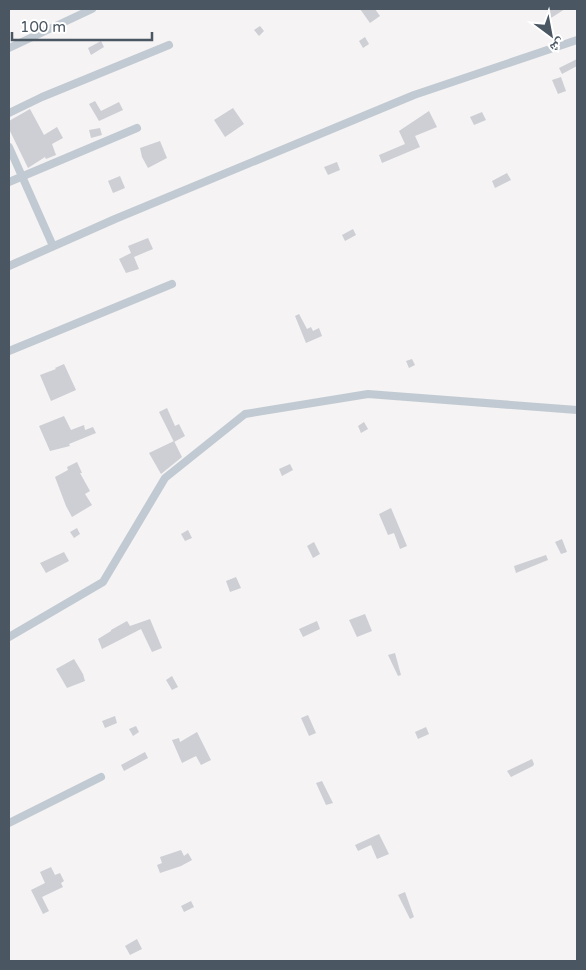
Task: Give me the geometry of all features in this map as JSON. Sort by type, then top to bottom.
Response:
[{"type":"street","points":[[9,48],[92,9]]},
{"type":"street","points":[[9,266],[115,219],[414,96],[577,40]]},
{"type":"street","points":[[9,113],[42,97],[169,44]]},
{"type":"street","points":[[9,182],[137,128]]},
{"type":"street","points":[[9,147],[53,246]]},
{"type":"street","points":[[9,350],[172,284]]},
{"type":"street","points":[[9,637],[103,582],[165,478],[244,414],[368,394],[577,410]]},
{"type":"street","points":[[9,823],[101,778]]},
{"type":"building","points":[[360,9],[375,9],[380,16],[370,23]]},
{"type":"building","points":[[551,9],[565,9],[551,18],[547,12]]},
{"type":"building","points":[[260,26],[264,31],[259,36],[254,30]]},
{"type":"building","points":[[365,37],[369,44],[363,48],[359,41]]},
{"type":"building","points":[[101,41],[104,47],[91,55],[88,48]]},
{"type":"building","points":[[577,59],[577,66],[562,74],[559,68]]},
{"type":"building","points":[[561,77],[566,91],[558,94],[552,80]]},
{"type":"building","points":[[95,101],[101,111],[119,102],[123,110],[99,121],[89,104]]},
{"type":"building","points":[[233,108],[244,124],[225,137],[214,120]]},
{"type":"building","points":[[30,109],[44,135],[57,127],[63,138],[52,144],[56,155],[46,159],[45,157],[28,168],[9,129],[9,121]]},
{"type":"building","points":[[429,111],[437,127],[415,136],[420,147],[382,163],[379,155],[405,144],[399,131]]},
{"type":"building","points":[[482,112],[486,120],[474,125],[470,117]]},
{"type":"building","points":[[100,128],[102,135],[91,138],[89,130]]},
{"type":"building","points":[[160,141],[167,158],[148,168],[140,148]]},
{"type":"building","points":[[337,162],[340,170],[328,175],[324,167]]},
{"type":"building","points":[[507,173],[511,180],[495,188],[492,181]]},
{"type":"building","points":[[120,176],[125,188],[113,193],[108,181]]},
{"type":"building","points":[[353,229],[356,235],[345,241],[342,235]]},
{"type":"building","points":[[148,238],[153,249],[134,257],[139,269],[126,273],[119,259],[131,253],[128,246]]},
{"type":"building","points":[[299,314],[307,329],[311,327],[313,331],[319,328],[322,336],[306,343],[295,316]]},
{"type":"building","points":[[412,359],[415,365],[409,368],[406,361]]},
{"type":"building","points":[[64,364],[76,390],[51,401],[40,375]]},
{"type":"building","points":[[167,408],[175,426],[179,424],[185,436],[174,442],[159,412]]},
{"type":"building","points":[[64,416],[71,430],[84,425],[85,430],[93,427],[96,433],[69,444],[70,446],[50,451],[39,426]]},
{"type":"building","points":[[364,422],[368,429],[361,433],[358,426]]},
{"type":"building","points":[[174,441],[182,457],[161,474],[149,453]]},
{"type":"building","points":[[77,462],[82,473],[80,473],[90,491],[85,494],[92,505],[72,517],[55,477],[68,470],[67,467]]},
{"type":"building","points":[[290,464],[293,470],[282,476],[279,469]]},
{"type":"building","points":[[391,508],[407,546],[400,549],[394,533],[388,535],[379,514]]},
{"type":"building","points":[[77,528],[80,534],[74,538],[70,532]]},
{"type":"building","points":[[188,530],[192,538],[185,541],[181,534]]},
{"type":"building","points":[[562,539],[567,552],[561,554],[555,542]]},
{"type":"building","points":[[314,542],[320,554],[313,558],[307,546]]},
{"type":"building","points":[[64,552],[69,561],[46,573],[40,563]]},
{"type":"building","points":[[546,555],[548,560],[516,573],[514,566]]},
{"type":"building","points":[[236,577],[241,588],[230,592],[226,581]]},
{"type":"building","points":[[365,614],[372,631],[357,637],[349,620]]},
{"type":"building","points":[[150,619],[162,648],[152,652],[141,629],[102,649],[98,639],[111,630],[127,621],[130,626]]},
{"type":"building","points":[[317,621],[320,629],[303,637],[299,629]]},
{"type":"building","points":[[395,653],[401,675],[398,676],[388,655]]},
{"type":"building","points":[[74,659],[85,681],[67,688],[56,669]]},
{"type":"building","points":[[172,676],[178,687],[172,690],[166,680]]},
{"type":"building","points":[[308,715],[316,733],[309,736],[301,718]]},
{"type":"building","points":[[115,716],[117,723],[105,728],[102,721]]},
{"type":"building","points":[[136,726],[139,732],[133,736],[129,729]]},
{"type":"building","points":[[426,727],[429,734],[418,739],[415,732]]},
{"type":"building","points":[[197,732],[211,760],[201,765],[196,756],[182,763],[172,740],[179,738],[180,742]]},
{"type":"building","points":[[145,752],[148,758],[124,771],[121,765]]},
{"type":"building","points":[[532,759],[533,766],[511,777],[507,771]]},
{"type":"building","points":[[322,781],[333,803],[326,805],[316,783]]},
{"type":"building","points":[[379,834],[389,854],[377,859],[371,845],[358,851],[355,845]]},
{"type":"building","points":[[181,850],[184,856],[188,853],[192,860],[160,873],[157,865],[162,863],[160,857]]},
{"type":"building","points":[[51,867],[55,875],[60,873],[64,881],[61,883],[63,887],[42,897],[49,911],[43,914],[31,890],[45,883],[40,872]]},
{"type":"building","points":[[405,892],[414,917],[410,919],[398,895]]},
{"type":"building","points":[[191,901],[194,907],[184,912],[181,906]]},
{"type":"building","points":[[137,939],[142,949],[130,955],[125,946]]}]
